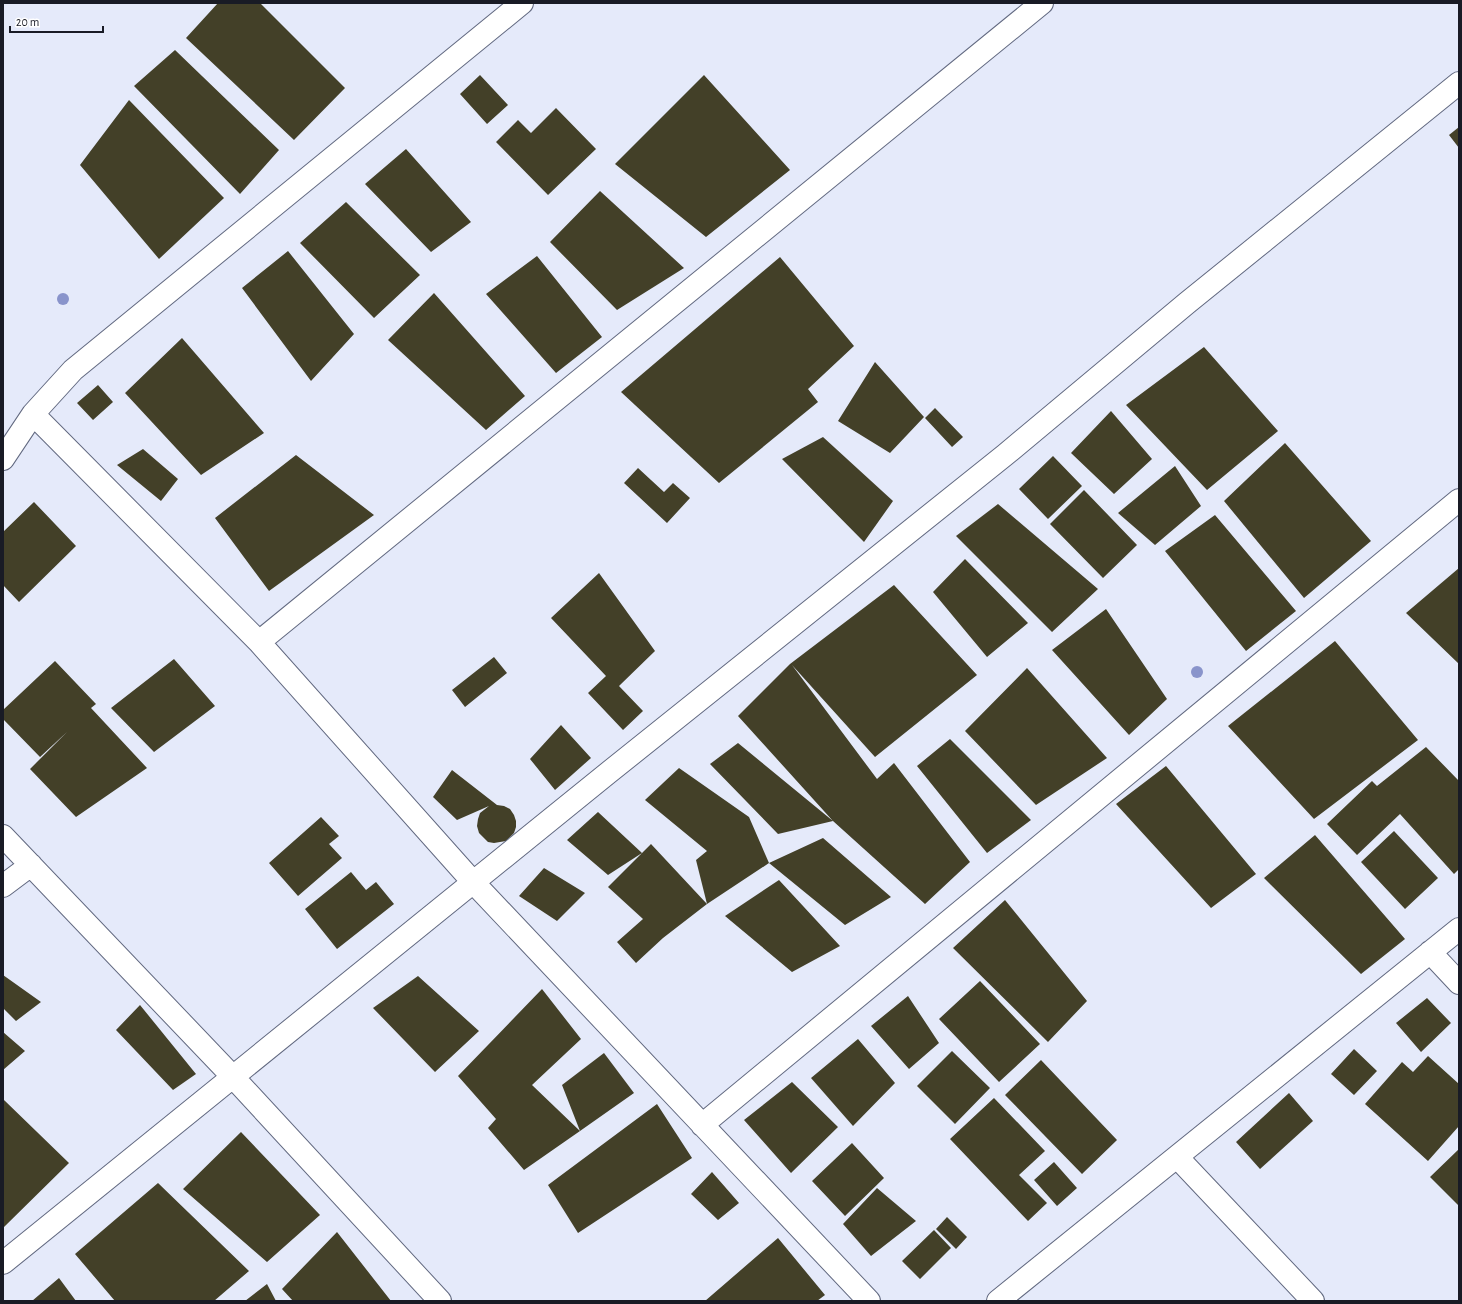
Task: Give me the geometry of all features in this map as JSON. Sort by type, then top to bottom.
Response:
[{"type":"street","points":[[3,459],[33,414],[73,370],[522,3]]},
{"type":"street","points":[[259,642],[1042,3]]},
{"type":"street","points":[[3,1263],[473,882],[1005,455],[1187,303],[1459,83]]},
{"type":"street","points":[[33,414],[259,642],[473,882],[869,1301]]},
{"type":"street","points":[[702,1125],[1459,500]]},
{"type":"street","points":[[3,836],[233,1077],[440,1301]]},
{"type":"street","points":[[3,886],[31,865]]},
{"type":"street","points":[[998,1301],[1459,929]]},
{"type":"street","points":[[1430,952],[1459,983]]},
{"type":"street","points":[[1177,1157],[1314,1301]]},
{"type":"building","points":[[218,3],[260,3],[345,88],[294,140],[186,38]]},
{"type":"building","points":[[175,50],[279,150],[240,194],[134,86]]},
{"type":"building","points":[[480,75],[508,105],[487,124],[460,94]]},
{"type":"building","points":[[704,75],[790,170],[706,237],[615,164]]},
{"type":"building","points":[[129,100],[224,198],[159,259],[80,165]]},
{"type":"building","points":[[556,108],[596,149],[548,195],[496,142],[518,120],[531,133]]},
{"type":"building","points":[[1459,127],[1459,148],[1449,135]]},
{"type":"building","points":[[406,149],[471,222],[431,252],[365,184]]},
{"type":"building","points":[[600,191],[684,268],[617,310],[550,242]]},
{"type":"building","points":[[346,202],[420,275],[374,318],[300,243]]},
{"type":"building","points":[[288,251],[354,334],[311,381],[242,288]]},
{"type":"building","points":[[537,256],[602,337],[556,373],[486,294]]},
{"type":"building","points":[[780,257],[854,346],[808,389],[818,402],[719,483],[621,392]]},
{"type":"building","points":[[434,293],[525,396],[486,430],[388,340]]},
{"type":"building","points":[[182,338],[264,433],[201,475],[125,393]]},
{"type":"building","points":[[1204,347],[1278,431],[1207,490],[1126,405]]},
{"type":"building","points":[[875,362],[924,417],[890,453],[838,421]]},
{"type":"building","points":[[98,385],[113,402],[93,420],[77,403]]},
{"type":"building","points":[[935,408],[963,437],[952,447],[925,418]]},
{"type":"building","points":[[1111,411],[1152,459],[1114,494],[1071,453]]},
{"type":"building","points":[[823,437],[893,501],[864,542],[782,459]]},
{"type":"building","points":[[1285,443],[1371,541],[1304,598],[1224,501]]},
{"type":"building","points":[[143,449],[178,479],[161,501],[117,465]]},
{"type":"building","points":[[296,455],[374,515],[269,591],[215,518]]},
{"type":"building","points":[[1053,456],[1082,486],[1048,519],[1019,489]]},
{"type":"building","points":[[1175,466],[1201,506],[1155,545],[1118,513]]},
{"type":"building","points":[[638,468],[664,492],[673,483],[690,498],[667,523],[624,483]]},
{"type":"building","points":[[1084,490],[1137,545],[1103,578],[1050,524]]},
{"type":"building","points":[[34,502],[76,546],[19,602],[3,585],[3,532]]},
{"type":"building","points":[[998,504],[1098,589],[1052,632],[956,536]]},
{"type":"building","points":[[1215,515],[1296,611],[1246,651],[1165,551]]},
{"type":"building","points":[[965,559],[1028,623],[987,657],[933,592]]},
{"type":"building","points":[[1459,568],[1459,664],[1406,613]]},
{"type":"building","points":[[599,573],[655,651],[619,686],[643,711],[623,730],[588,693],[606,676],[551,618]]},
{"type":"building","points":[[894,585],[977,675],[875,757],[792,665],[877,779],[894,763],[970,862],[925,904],[833,821],[738,716],[790,664]]},
{"type":"building","points":[[1106,609],[1167,699],[1129,735],[1052,650]]},
{"type":"building","points":[[1335,641],[1418,740],[1314,819],[1228,726]]},
{"type":"building","points":[[494,657],[507,673],[465,707],[452,690]]},
{"type":"building","points":[[174,659],[215,706],[154,752],[111,708]]},
{"type":"building","points":[[55,661],[96,704],[91,708],[147,768],[76,817],[30,769],[67,732],[40,757],[3,719],[3,710]]},
{"type":"building","points":[[1027,668],[1107,758],[1036,805],[965,731]]},
{"type":"building","points":[[561,725],[591,758],[555,790],[530,759]]},
{"type":"building","points":[[950,739],[1031,820],[987,853],[917,766]]},
{"type":"building","points":[[738,743],[833,821],[778,834],[710,764]]},
{"type":"building","points":[[1426,747],[1459,781],[1459,869],[1454,874],[1400,814],[1357,855],[1327,824],[1372,781],[1377,786]]},
{"type":"building","points":[[1166,766],[1256,874],[1211,908],[1116,804]]},
{"type":"building","points":[[679,768],[749,817],[769,863],[707,904],[696,860],[707,851],[645,800]]},
{"type":"building","points":[[452,770],[497,805],[510,809],[516,821],[516,827],[514,833],[506,841],[494,843],[488,842],[479,833],[477,826],[480,813],[489,806],[457,820],[433,797]]},
{"type":"building","points":[[598,812],[642,853],[608,875],[567,840]]},
{"type":"building","points":[[321,817],[339,836],[329,844],[342,858],[298,896],[269,863]]},
{"type":"building","points":[[1394,831],[1438,878],[1405,909],[1361,862]]},
{"type":"building","points":[[1315,835],[1405,939],[1361,974],[1264,878]]},
{"type":"building","points":[[823,838],[891,897],[845,925],[769,863]]},
{"type":"building","points":[[651,844],[707,904],[663,938],[636,963],[617,942],[643,919],[608,887]]},
{"type":"building","points":[[544,868],[585,893],[557,921],[519,896]]},
{"type":"building","points":[[351,872],[366,890],[376,882],[394,904],[337,949],[305,909]]},
{"type":"building","points":[[779,880],[840,946],[792,972],[725,916]]},
{"type":"building","points":[[1005,900],[1087,1001],[1048,1042],[953,948]]},
{"type":"building","points":[[3,975],[41,1002],[16,1021],[3,1008]]},
{"type":"building","points":[[418,976],[479,1031],[435,1072],[373,1008]]},
{"type":"building","points":[[980,981],[1040,1044],[999,1082],[939,1019]]},
{"type":"building","points":[[542,989],[581,1039],[532,1085],[580,1131],[524,1170],[488,1128],[496,1119],[458,1076]]},
{"type":"building","points":[[908,996],[939,1043],[909,1069],[871,1026]]},
{"type":"building","points":[[1427,998],[1451,1023],[1421,1052],[1396,1023]]},
{"type":"building","points":[[140,1005],[196,1074],[173,1090],[116,1030]]},
{"type":"building","points":[[3,1032],[25,1051],[3,1070]]},
{"type":"building","points":[[858,1039],[895,1083],[853,1126],[811,1078]]},
{"type":"building","points":[[1354,1049],[1377,1071],[1354,1095],[1331,1074]]},
{"type":"building","points":[[952,1051],[990,1088],[955,1124],[917,1086]]},
{"type":"building","points":[[604,1053],[634,1093],[580,1131],[562,1085]]},
{"type":"building","points":[[1428,1056],[1459,1084],[1459,1126],[1428,1161],[1365,1104],[1402,1062],[1413,1072]]},
{"type":"building","points":[[1041,1060],[1117,1140],[1082,1174],[1005,1095]]},
{"type":"building","points":[[792,1082],[838,1127],[791,1173],[744,1120]]},
{"type":"building","points":[[1289,1093],[1313,1121],[1260,1169],[1236,1142]]},
{"type":"building","points":[[994,1098],[1045,1151],[1019,1175],[1047,1203],[1028,1221],[950,1139]]},
{"type":"building","points":[[4,1100],[69,1163],[3,1228],[3,1102]]},
{"type":"building","points":[[657,1104],[692,1158],[578,1233],[548,1185]]},
{"type":"building","points":[[241,1132],[320,1215],[267,1262],[183,1189]]},
{"type":"building","points":[[852,1143],[884,1178],[845,1216],[812,1181]]},
{"type":"building","points":[[1459,1149],[1459,1206],[1430,1177]]},
{"type":"building","points":[[1054,1162],[1077,1188],[1057,1206],[1034,1180]]},
{"type":"building","points":[[712,1172],[739,1203],[718,1220],[691,1194]]},
{"type":"building","points":[[158,1183],[249,1271],[214,1301],[115,1301],[75,1254]]},
{"type":"building","points":[[877,1188],[916,1221],[871,1256],[843,1224]]},
{"type":"building","points":[[947,1217],[967,1237],[956,1249],[936,1229]]},
{"type":"building","points":[[934,1230],[951,1248],[920,1279],[902,1261]]},
{"type":"building","points":[[337,1232],[391,1301],[293,1301],[282,1289]]},
{"type":"building","points":[[778,1238],[825,1295],[817,1301],[705,1301]]},
{"type":"building","points":[[59,1278],[76,1301],[32,1301]]},
{"type":"building","points":[[267,1284],[276,1301],[245,1301]]}]
